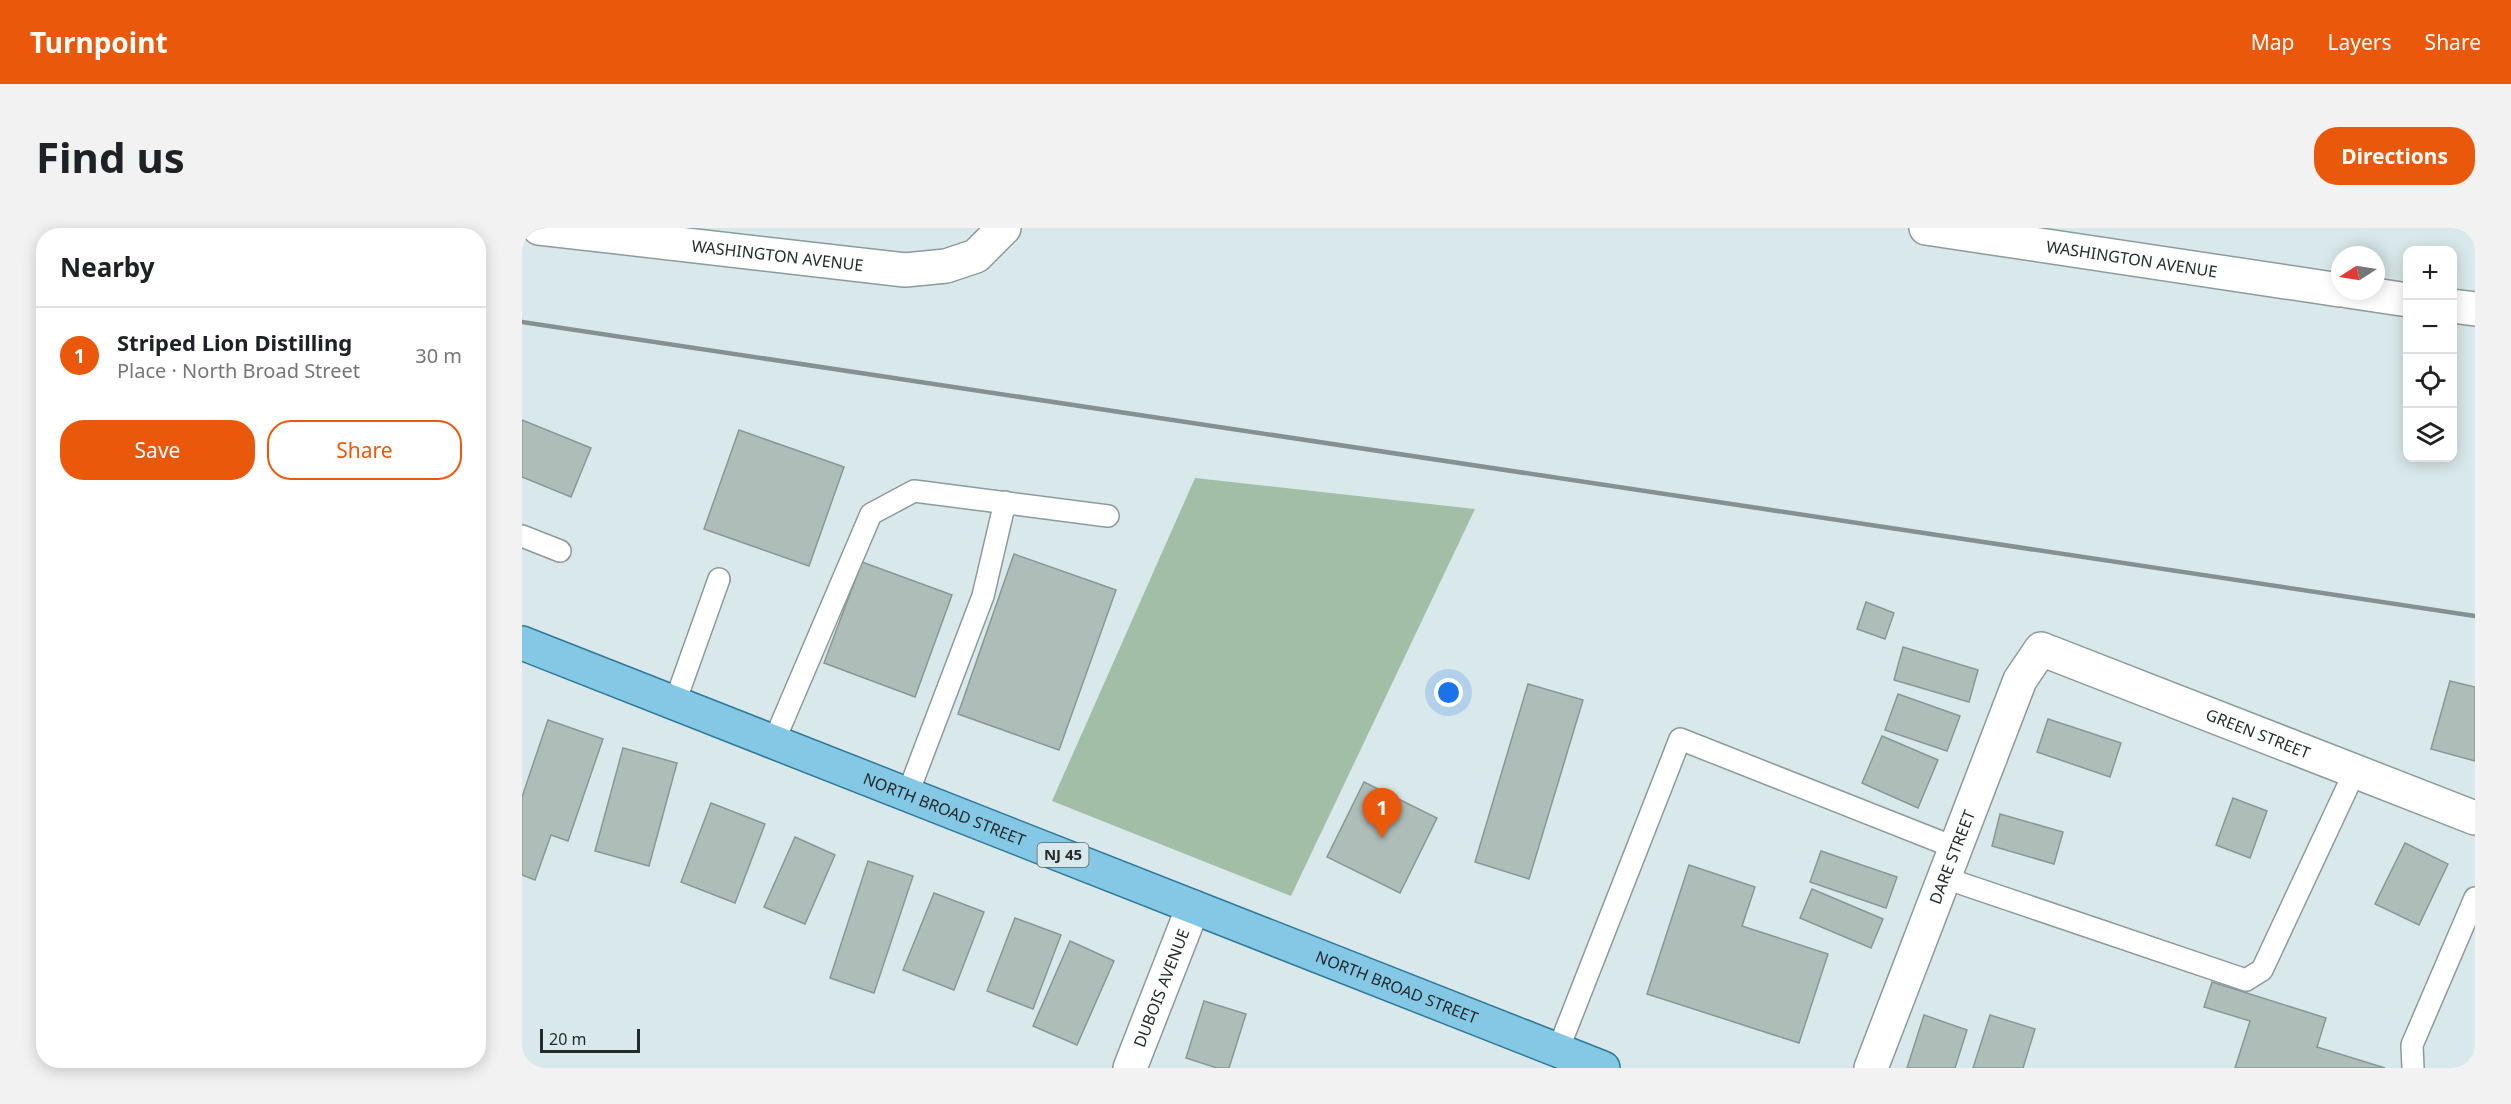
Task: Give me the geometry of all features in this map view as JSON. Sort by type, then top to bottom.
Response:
[{"type":"main road","name":"NORTH BROAD STREET","points":[[522,643],[1603,1068]]},
{"type":"street","name":"WASHINGTON AVENUE","points":[[539,228],[586,231],[905,270],[946,266],[976,256],[1004,228]]},
{"type":"street","name":"WASHINGTON AVENUE","points":[[1926,228],[2331,289]]},
{"type":"street","points":[[2385,297],[2403,299]]},
{"type":"street","points":[[2457,307],[2475,309]]},
{"type":"street","name":"GREEN STREET","points":[[2041,649],[2475,818]]},
{"type":"street","name":"DARE STREET","points":[[1871,1068],[2020,680],[2041,649]]},
{"type":"street","name":"DUBOIS AVENUE","points":[[1130,1068],[1193,908]]},
{"type":"lane","points":[[774,741],[871,514],[914,491],[1108,516]]},
{"type":"lane","points":[[908,793],[982,597],[1005,502]]},
{"type":"lane","points":[[522,536],[560,551]]},
{"type":"lane","points":[[675,702],[719,579]]},
{"type":"lane","points":[[1558,1050],[1680,739],[1956,848]]},
{"type":"lane","points":[[1945,878],[2246,980],[2262,970],[2355,771]]},
{"type":"lane","points":[[2413,1068],[2412,1045],[2475,898]]},
{"type":"green space","points":[[1195,478],[1475,509],[1291,896],[1052,801]]},
{"type":"building","points":[[522,420],[591,448],[571,497],[522,477]]},
{"type":"building","points":[[739,430],[844,467],[809,566],[704,529]]},
{"type":"building","points":[[1014,554],[1116,590],[1059,750],[958,714]]},
{"type":"building","points":[[862,562],[952,595],[915,697],[824,663]]},
{"type":"building","points":[[1866,602],[1894,613],[1885,639],[1857,629]]},
{"type":"building","points":[[1903,647],[1978,670],[1969,702],[1894,680]]},
{"type":"building","points":[[2450,681],[2475,687],[2475,761],[2431,749]]},
{"type":"building","points":[[1528,684],[1583,700],[1529,879],[1475,862]]},
{"type":"building","points":[[1898,694],[1960,716],[1947,751],[1885,730]]},
{"type":"building","points":[[2048,719],[2121,743],[2110,777],[2037,752]]},
{"type":"building","points":[[548,720],[603,739],[568,841],[551,835],[535,880],[522,875],[522,797]]},
{"type":"building","points":[[1882,736],[1938,760],[1918,808],[1862,783]]},
{"type":"building","points":[[623,748],[677,763],[649,866],[595,851]]},
{"type":"building","points":[[1364,782],[1437,818],[1400,893],[1327,857]]},
{"type":"building","points":[[2233,798],[2267,811],[2250,858],[2216,845]]},
{"type":"building","points":[[711,803],[765,824],[735,903],[681,882]]},
{"type":"building","points":[[2000,814],[2063,832],[2054,864],[1992,846]]},
{"type":"building","points":[[795,837],[835,855],[805,924],[764,907]]},
{"type":"building","points":[[2405,843],[2448,864],[2419,925],[2375,904]]},
{"type":"building","points":[[1821,851],[1897,877],[1886,908],[1810,882]]},
{"type":"building","points":[[868,861],[913,876],[874,993],[830,978]]},
{"type":"building","points":[[1689,865],[1755,887],[1742,926],[1828,954],[1799,1043],[1647,994]]},
{"type":"building","points":[[1812,889],[1883,919],[1871,948],[1800,918]]},
{"type":"building","points":[[934,893],[984,912],[954,990],[903,970]]},
{"type":"building","points":[[1015,918],[1061,935],[1033,1009],[987,991]]},
{"type":"building","points":[[1070,941],[1114,961],[1077,1045],[1033,1026]]},
{"type":"building","points":[[2212,982],[2326,1018],[2317,1047],[2385,1068],[2235,1068],[2250,1021],[2204,1007]]},
{"type":"building","points":[[1204,1001],[1246,1014],[1229,1068],[1217,1068],[1186,1058]]},
{"type":"building","points":[[1924,1015],[1967,1030],[1955,1068],[1907,1068]]},
{"type":"building","points":[[1990,1015],[2035,1029],[2023,1068],[1973,1068]]},
{"type":"railway","points":[[522,322],[2475,616]]},
{"type":"place","name":"Striped Lion Distilling","points":[[1382,838]]}]
